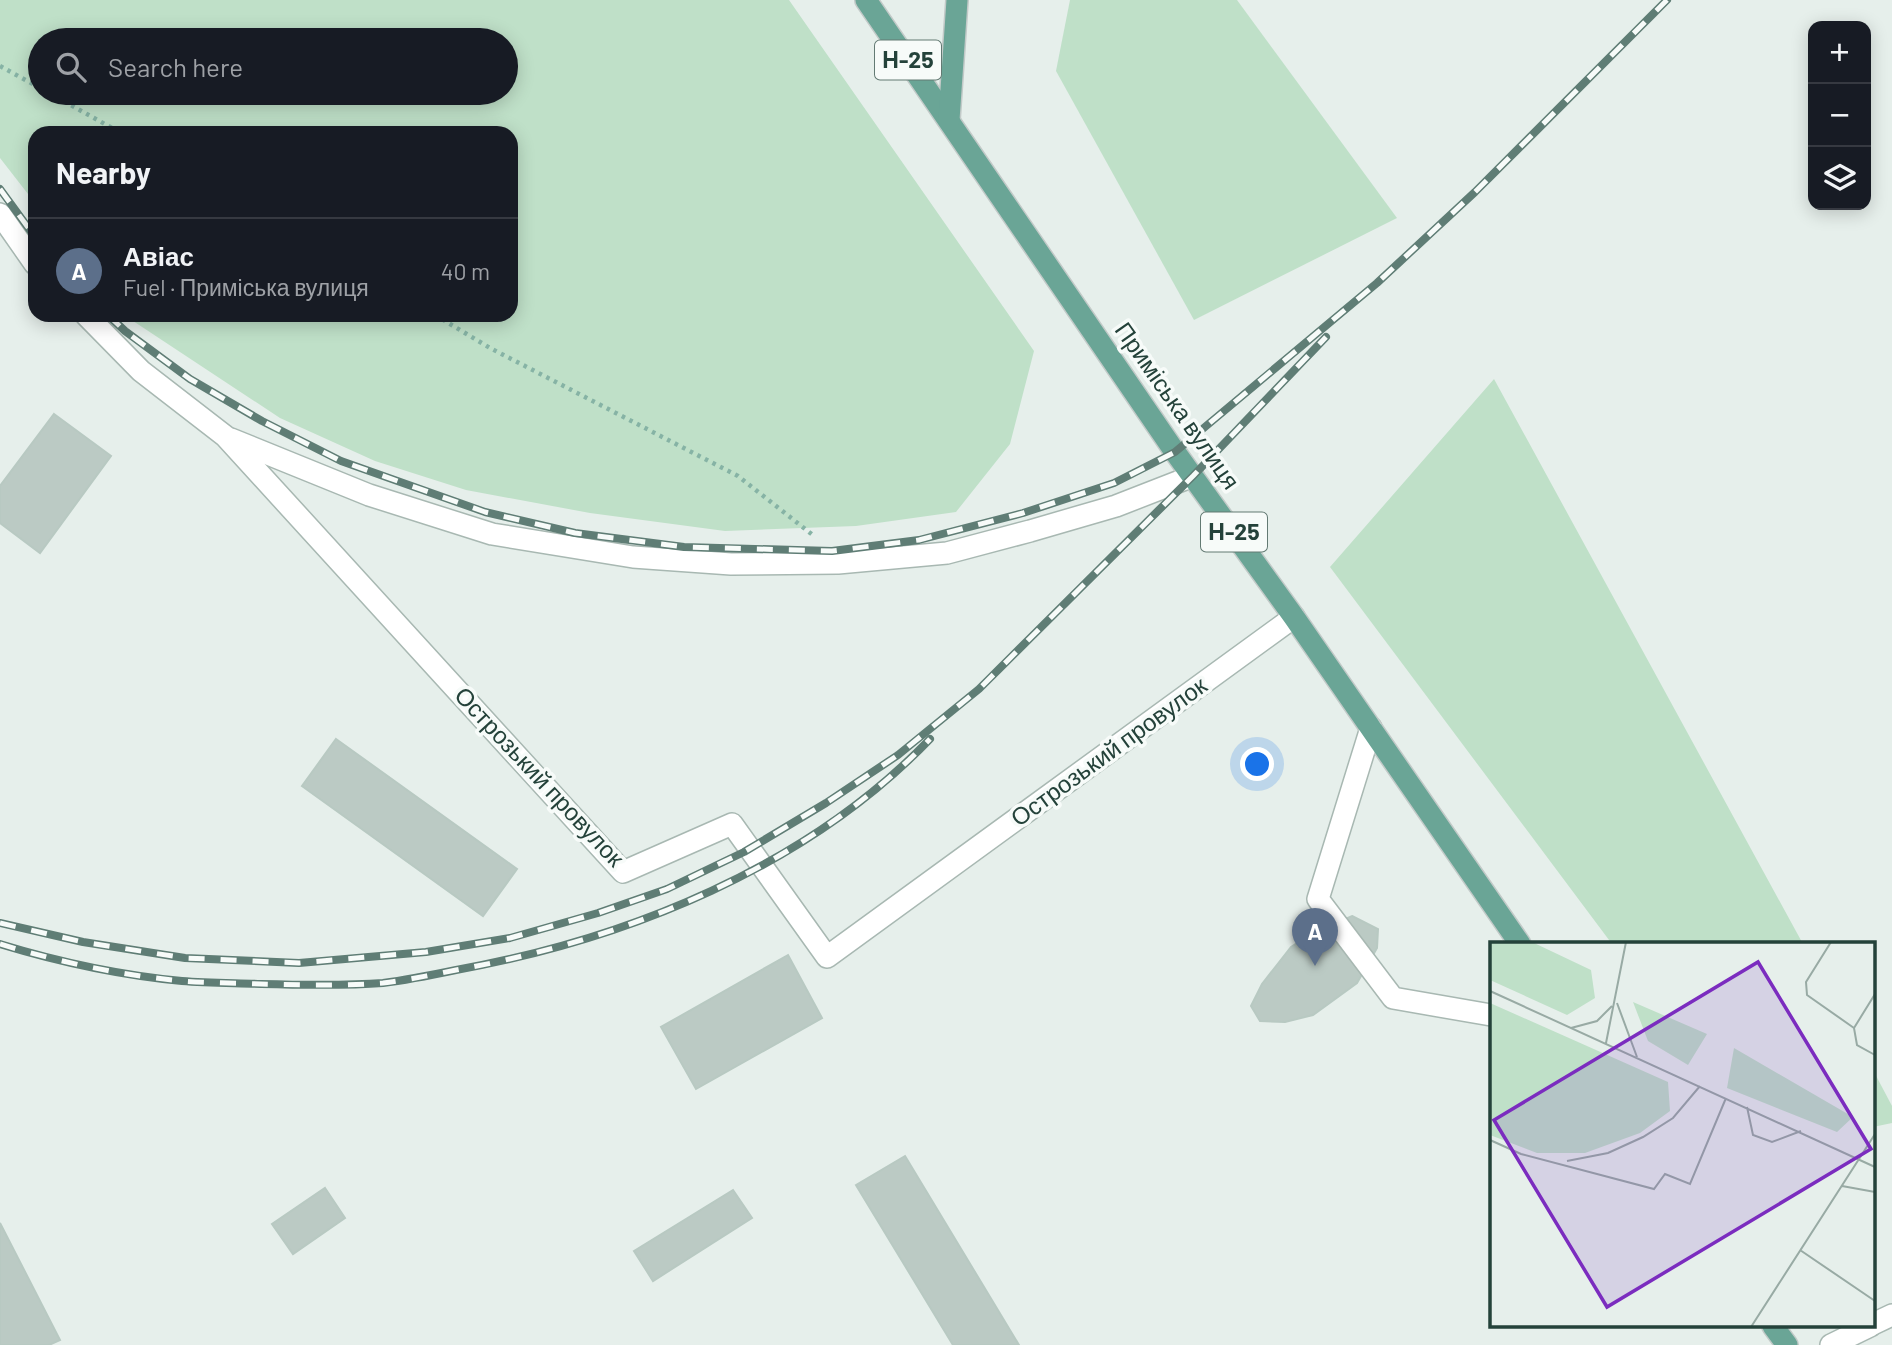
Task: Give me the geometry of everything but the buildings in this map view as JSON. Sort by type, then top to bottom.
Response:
[{"type":"main road","name":"Приміська вулиця","points":[[866,0],[1167,440],[1294,617],[1519,942]]},
{"type":"main road","points":[[949,120],[957,0]]},
{"type":"main road","points":[[1774,1328],[1787,1345]]},
{"type":"street","points":[[0,214],[28,254]]},
{"type":"street","name":"Острозький провулок","points":[[93,322],[141,371],[225,436],[622,872],[732,824],[827,957],[1294,617]]},
{"type":"street","points":[[225,436],[369,495],[492,534],[633,557],[731,564],[838,563],[947,553],[1116,506],[1193,476]]},
{"type":"street","points":[[1371,728],[1318,899],[1393,998],[1490,1015]]},
{"type":"street","points":[[1874,1324],[1892,1315]]},
{"type":"street","points":[[1831,1345],[1865,1328]]},
{"type":"path","points":[[0,66],[28,81]]},
{"type":"path","points":[[71,105],[108,126]]},
{"type":"path","points":[[447,322],[491,348],[738,476],[832,551],[838,563]]},
{"type":"green space","points":[[0,0],[789,0],[1034,351],[1010,444],[956,512],[856,526],[725,531],[590,513],[466,490],[375,461],[280,418],[135,322],[518,322],[518,126],[28,126],[28,194],[0,158]]},
{"type":"green space","points":[[1070,0],[1237,0],[1397,218],[1194,320],[1056,71]]},
{"type":"green space","points":[[1494,379],[1802,942],[1611,942],[1330,567]]},
{"type":"green space","points":[[1874,1072],[1892,1106],[1892,1123],[1874,1127]]},
{"type":"railway","points":[[115,322],[190,379],[262,421],[341,461],[485,512],[575,533],[684,547],[832,551],[919,540],[1023,513],[1114,483],[1175,452],[1377,283],[1475,192],[1667,0]]},
{"type":"railway","points":[[0,189],[28,227]]},
{"type":"railway","points":[[0,923],[83,942],[185,958],[299,963],[426,952],[510,938],[598,913],[667,889],[744,852],[826,803],[898,755],[979,689],[1193,476],[1326,337]]},
{"type":"railway","points":[[0,944],[45,957],[136,975],[192,982],[276,984],[383,983],[521,956],[585,939],[649,917],[711,891],[771,860],[828,825],[881,784],[930,739]]},
{"type":"place","name":"Авіас","points":[[1315,966]]}]
